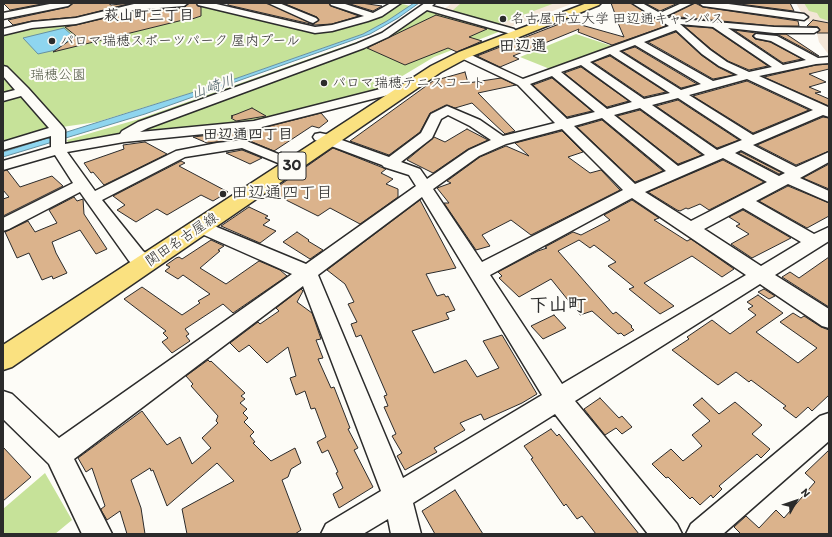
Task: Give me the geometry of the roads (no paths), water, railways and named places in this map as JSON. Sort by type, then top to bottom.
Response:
[{"type":"main road","name":"関田名古屋線","points":[[3,343],[141,260],[201,227],[392,90],[429,66],[447,57],[511,31],[586,3]]},
{"type":"main road","name":"関田名古屋線","points":[[3,359],[283,161],[325,138],[436,69],[463,55],[596,3]]},
{"type":"street","points":[[20,3],[30,11]]},
{"type":"street","points":[[3,16],[68,3]]},
{"type":"street","points":[[101,6],[115,3]]},
{"type":"street","points":[[3,32],[32,25],[76,21],[134,7],[184,3]]},
{"type":"street","points":[[202,3],[315,30],[332,28],[372,16],[397,3]]},
{"type":"street","points":[[272,3],[332,28]]},
{"type":"street","points":[[334,3],[372,16]]},
{"type":"street","points":[[636,3],[677,26],[706,52],[723,64],[826,112]]},
{"type":"street","points":[[663,18],[689,3]]},
{"type":"street","points":[[703,3],[804,17]]},
{"type":"street","points":[[258,16],[302,5]]},
{"type":"street","points":[[124,138],[132,129],[360,46],[390,32],[425,5],[511,31]]},
{"type":"street","points":[[88,8],[107,14]]},
{"type":"street","points":[[798,8],[814,30],[816,41]]},
{"type":"street","points":[[663,18],[774,30],[814,30]]},
{"type":"street","points":[[713,24],[781,68]]},
{"type":"street","points":[[522,83],[677,26]]},
{"type":"street","points":[[728,33],[774,38],[824,58]]},
{"type":"street","points":[[636,41],[712,86]]},
{"type":"street","points":[[611,50],[680,94],[747,143],[788,178]]},
{"type":"street","points":[[463,55],[522,83],[563,125],[633,191],[829,320]]},
{"type":"street","points":[[58,456],[308,272],[424,188],[474,154],[501,141],[824,58]]},
{"type":"street","points":[[582,61],[643,104],[720,154],[788,178],[829,197]]},
{"type":"street","points":[[3,69],[24,91],[57,139],[82,185],[141,260]]},
{"type":"street","points":[[553,71],[676,173]]},
{"type":"street","points":[[3,146],[57,139],[124,138],[254,125],[392,90]]},
{"type":"street","points":[[3,97],[24,91]]},
{"type":"street","points":[[389,164],[427,134],[436,117],[447,110],[475,123],[501,141]]},
{"type":"street","points":[[479,272],[633,191],[720,154],[826,112]]},
{"type":"street","points":[[325,138],[389,164],[415,172],[558,399],[667,534]]},
{"type":"street","points":[[3,166],[57,139]]},
{"type":"street","points":[[93,198],[181,154],[217,147],[244,144],[283,161]]},
{"type":"street","points":[[690,229],[829,156]]},
{"type":"street","points":[[3,225],[82,185]]},
{"type":"street","points":[[743,201],[822,238]]},
{"type":"street","points":[[201,227],[308,272],[397,497],[406,534]]},
{"type":"street","points":[[336,534],[822,238]]},
{"type":"street","points":[[3,402],[58,456],[97,534]]},
{"type":"street","points":[[701,534],[829,426]]},
{"type":"water","name":"山崎川","points":[[414,3],[419,3],[398,18],[370,34],[145,114],[3,157],[3,152],[226,82],[363,34],[387,21]]},
{"type":"water","name":"パロマ瑞穂スポーツパーク 屋内プール","points":[[64,28],[82,44],[38,54],[23,38]]},
{"type":"place","name":"名古屋市立大学 田辺通キャンパス","points":[[503,19]]},
{"type":"place","name":"パロマ瑞穂スポーツパーク 屋内プール","points":[[52,41]]},
{"type":"place","name":"パロマ瑞穂テニスコート","points":[[324,83]]},
{"type":"place","name":"田辺通四丁目","points":[[223,194]]},
{"type":"district","name":"萩山町三丁目","points":[[149,16]]},
{"type":"district","name":"田辺通","points":[[523,47]]},
{"type":"district","name":"田辺通四丁目","points":[[248,135]]},
{"type":"district","name":"下山町","points":[[558,306]]},
{"type":"park label","name":"瑞穂公園","points":[[58,75]]}]
